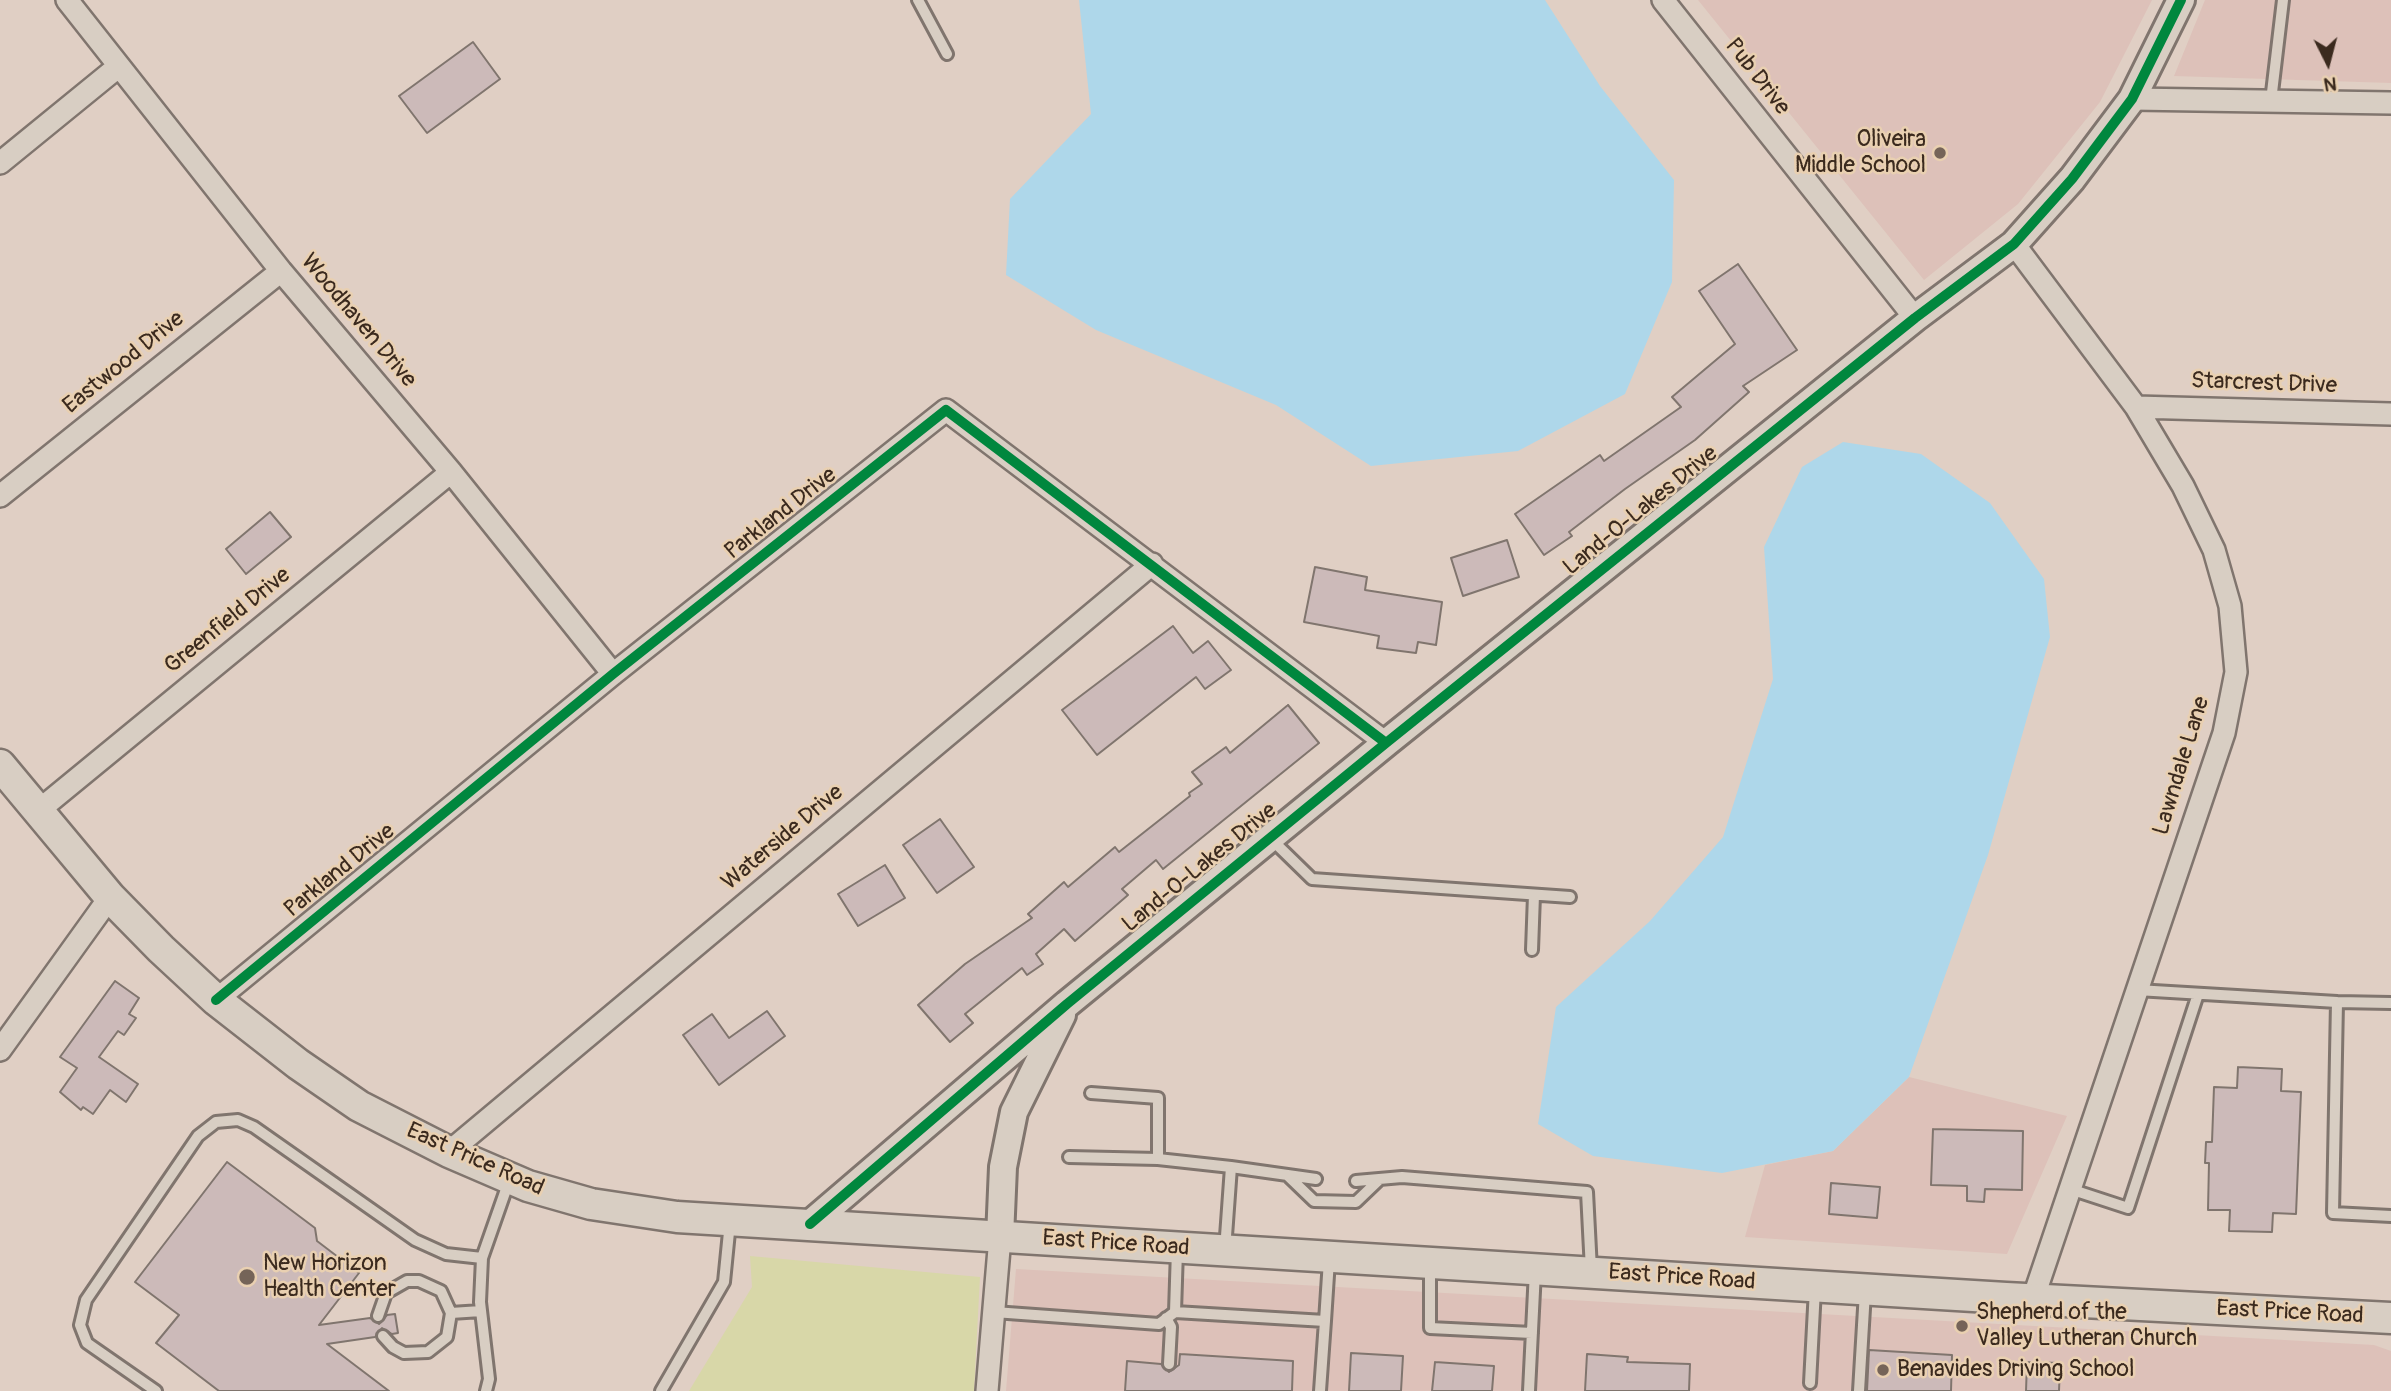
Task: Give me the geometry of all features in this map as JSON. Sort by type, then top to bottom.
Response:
[{"type":"main road","name":"East Price Road","points":[[0,765],[110,897],[216,1000],[298,1064],[359,1106],[449,1152],[510,1179],[591,1204],[677,1217],[2033,1300],[2391,1318]]},
{"type":"street","name":"Woodhaven Drive","points":[[67,0],[281,271],[451,472],[613,674]]},
{"type":"street","name":"Pub Drive","points":[[1663,0],[1915,318]]},
{"type":"street","name":"Land-O-Lakes Drive","points":[[988,1391],[1003,1167],[1014,1112],[1067,1004],[1386,743],[1915,318],[2014,244],[2072,179],[2132,99],[2181,0]]},
{"type":"street","points":[[0,163],[119,66]]},
{"type":"street","points":[[2132,99],[2391,103]]},
{"type":"street","name":"Lawndale Lane","points":[[2014,244],[2136,407],[2183,486],[2214,550],[2231,606],[2236,672],[2224,733],[2033,1300]]},
{"type":"street","name":"Eastwood Drive","points":[[0,496],[281,271]]},
{"type":"street","name":"Starcrest Drive","points":[[2136,407],[2391,414]]},
{"type":"street","name":"Parkland Drive","points":[[216,1000],[613,674],[946,410],[1386,743]]},
{"type":"street","name":"Greenfield Drive","points":[[38,811],[451,472]]},
{"type":"street","name":"Waterside Drive","points":[[449,1152],[1152,564]]},
{"type":"street","points":[[0,1050],[110,897]]},
{"type":"street","points":[[810,1224],[1067,1004]]},
{"type":"lane","points":[[918,0],[947,54]]},
{"type":"lane","points":[[2271,101],[2283,0]]},
{"type":"lane","points":[[1270,838],[1312,879],[1570,897]]},
{"type":"lane","points":[[1532,950],[1534,895]]},
{"type":"lane","points":[[2137,990],[2391,1003]]},
{"type":"lane","points":[[2070,1189],[2129,1208],[2199,994]]},
{"type":"lane","points":[[2337,1002],[2333,1213],[2391,1216]]},
{"type":"lane","points":[[1091,1093],[1158,1098],[1158,1159]]},
{"type":"lane","points":[[156,1391],[87,1343],[80,1325],[86,1300],[93,1289],[198,1136],[216,1122],[239,1119],[254,1127],[415,1240],[446,1254],[482,1258]]},
{"type":"lane","points":[[1069,1157],[1158,1159],[1316,1179]]},
{"type":"lane","points":[[1225,1251],[1231,1167]]},
{"type":"lane","points":[[1286,1175],[1314,1200],[1324,1201],[1356,1202],[1380,1179]]},
{"type":"lane","points":[[1356,1181],[1402,1177],[1587,1192],[1591,1273]]},
{"type":"lane","points":[[486,1391],[489,1379],[481,1311],[482,1258],[510,1179]]},
{"type":"lane","points":[[662,1391],[724,1282],[729,1258],[730,1220]]},
{"type":"lane","points":[[1169,1364],[1170,1315],[1177,1248]]},
{"type":"lane","points":[[1320,1391],[1329,1257]]},
{"type":"lane","points":[[1430,1263],[1430,1328],[1532,1333]]},
{"type":"lane","points":[[1529,1391],[1535,1269]]},
{"type":"lane","points":[[378,1316],[386,1293],[407,1281],[419,1281],[441,1291],[452,1313],[447,1336],[428,1352],[404,1353],[393,1348],[383,1336]]},
{"type":"lane","points":[[1810,1383],[1815,1286]]},
{"type":"lane","points":[[1859,1391],[1866,1289]]},
{"type":"lane","points":[[452,1313],[481,1311]]},
{"type":"lane","points":[[994,1312],[1159,1324],[1170,1315],[1325,1321]]},
{"type":"shaded area","name":"Oliveira Middle School","points":[[1698,0],[2152,0],[2100,102],[2018,204],[1924,280]]},
{"type":"shaded area","points":[[2205,0],[2391,0],[2391,83],[2174,76]]},
{"type":"shaded area","points":[[1909,1077],[2067,1116],[2007,1254],[1745,1237],[1765,1165],[1833,1151]]},
{"type":"shaded area","points":[[1016,1269],[2374,1345],[2391,1351],[2391,1391],[1006,1391]]},
{"type":"green space","points":[[750,1256],[980,1277],[974,1391],[689,1391],[752,1287]]},
{"type":"water","points":[[1079,0],[1545,0],[1600,86],[1674,180],[1672,282],[1625,394],[1518,451],[1371,466],[1276,405],[1096,330],[1006,275],[1010,199],[1091,114]]},
{"type":"water","points":[[1843,442],[1921,454],[1990,503],[2044,579],[2050,637],[1988,855],[1909,1077],[1833,1151],[1722,1173],[1593,1156],[1538,1124],[1556,1007],[1650,921],[1723,837],[1773,679],[1764,547],[1802,467]]},
{"type":"building","points":[[473,42],[500,79],[427,133],[399,96]]},
{"type":"building","points":[[1738,264],[1797,350],[1743,386],[1749,392],[1695,440],[1625,489],[1569,532],[1572,536],[1544,555],[1515,514],[1600,455],[1604,461],[1681,407],[1672,397],[1735,344],[1699,291]]},
{"type":"building","points":[[270,512],[291,537],[246,574],[226,549]]},
{"type":"building","points":[[1507,540],[1519,577],[1463,596],[1451,558]]},
{"type":"building","points":[[1315,567],[1367,577],[1365,590],[1442,602],[1436,645],[1418,642],[1416,653],[1377,648],[1379,636],[1304,622]]},
{"type":"building","points":[[1173,626],[1193,653],[1208,641],[1231,670],[1205,689],[1196,677],[1097,755],[1062,710]]},
{"type":"building","points":[[1288,705],[1319,743],[1163,869],[1156,860],[1122,889],[1128,895],[1075,941],[1064,929],[1036,954],[1043,964],[1027,975],[1022,968],[965,1014],[973,1023],[950,1042],[918,1005],[965,964],[1032,918],[1028,914],[1064,882],[1068,887],[1115,847],[1119,852],[1190,796],[1189,793],[1202,784],[1192,772],[1226,747],[1230,753]]},
{"type":"building","points":[[940,819],[974,867],[937,893],[903,845]]},
{"type":"building","points":[[885,865],[905,898],[858,926],[838,894]]},
{"type":"building","points":[[115,981],[139,998],[129,1014],[136,1018],[124,1035],[118,1031],[99,1057],[138,1084],[126,1102],[110,1090],[93,1114],[83,1107],[81,1110],[60,1092],[77,1068],[60,1057]]},
{"type":"building","points":[[767,1011],[785,1036],[719,1085],[683,1035],[712,1014],[729,1038]]},
{"type":"building","points":[[2238,1067],[2282,1069],[2281,1091],[2301,1092],[2296,1214],[2273,1213],[2272,1232],[2229,1231],[2230,1210],[2208,1210],[2209,1163],[2205,1163],[2206,1142],[2212,1142],[2214,1087],[2237,1088]]},
{"type":"building","points":[[1933,1129],[2023,1131],[2022,1190],[1985,1189],[1984,1202],[1967,1201],[1967,1186],[1931,1185]]},
{"type":"building","name":"New Horizon Health Center","points":[[227,1162],[315,1228],[317,1241],[359,1273],[319,1325],[370,1318],[379,1324],[387,1315],[395,1314],[398,1333],[392,1334],[382,1328],[375,1337],[327,1344],[389,1391],[219,1391],[156,1343],[179,1315],[135,1282]]},
{"type":"building","points":[[1831,1183],[1880,1187],[1877,1218],[1829,1214]]},
{"type":"building","points":[[1869,1350],[1952,1355],[1951,1391],[1867,1391]]},
{"type":"building","points":[[1351,1353],[1403,1356],[1401,1391],[1349,1391]]},
{"type":"building","points":[[1180,1354],[1293,1361],[1292,1391],[1125,1391],[1127,1361],[1161,1364],[1169,1372],[1179,1365]]},
{"type":"building","points":[[1587,1354],[1628,1357],[1627,1362],[1690,1364],[1689,1391],[1585,1391]]},
{"type":"building","points":[[1435,1362],[1494,1366],[1492,1391],[1432,1391]]},
{"type":"building","points":[[2027,1362],[2060,1363],[2059,1391],[2026,1391]]},
{"type":"cycle path","points":[[810,1224],[1067,1004],[1386,743],[1915,318],[2014,244],[2072,179],[2132,99],[2181,0]]},
{"type":"cycle path","points":[[216,1000],[613,674],[946,410],[1386,743]]},
{"type":"place","name":"Oliveira Middle School","points":[[1940,153]]},
{"type":"place","name":"New Horizon Health Center","points":[[247,1277]]},
{"type":"place","name":"Shepherd of the Valley Lutheran Church","points":[[1962,1326]]},
{"type":"place","name":"Benavides Driving School","points":[[1883,1370]]}]
